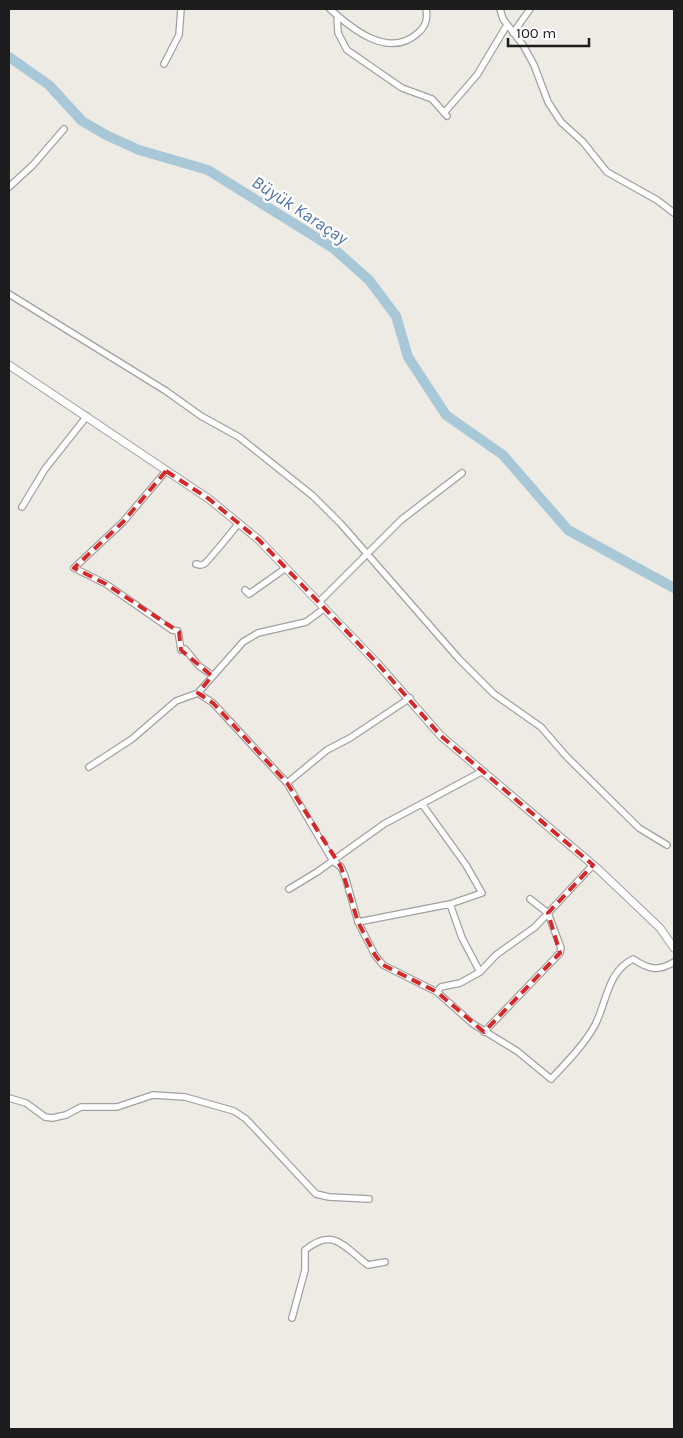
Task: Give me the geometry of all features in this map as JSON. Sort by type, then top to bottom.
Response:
[{"type":"street","points":[[164,64],[178,35],[181,9]]},
{"type":"street","points":[[330,9],[374,39],[388,45],[399,44],[417,35],[424,28],[427,21],[426,9]]},
{"type":"street","points":[[500,9],[507,25],[534,65],[553,111],[583,142],[600,165],[614,177],[657,200],[674,214]]},
{"type":"street","points":[[513,33],[530,9]]},
{"type":"street","points":[[337,15],[338,33],[348,50],[402,88],[432,99],[446,115],[477,75],[507,25]]},
{"type":"street","points":[[9,187],[33,165],[64,128]]},
{"type":"street","points":[[9,294],[166,391],[201,416],[239,437],[313,496],[459,659],[494,694],[541,728],[566,756],[638,828],[667,846]]},
{"type":"street","points":[[9,365],[87,416],[166,472],[209,499],[239,523],[325,608],[410,698],[441,736],[593,865],[660,928],[674,948]]},
{"type":"street","points":[[22,507],[45,469],[87,416]]},
{"type":"street","points":[[166,472],[123,522],[74,568],[106,584],[172,630],[178,631],[181,650],[185,649],[195,662],[212,675]]},
{"type":"street","points":[[319,602],[401,520],[462,473]]},
{"type":"street","points":[[196,564],[201,566],[206,563],[221,542],[239,523]]},
{"type":"street","points":[[245,590],[249,594],[286,568]]},
{"type":"street","points":[[89,767],[132,739],[176,701],[198,693],[233,652],[250,638],[258,633],[306,622],[325,608]]},
{"type":"street","points":[[198,693],[213,703],[287,784],[333,861],[345,876],[358,922],[375,955],[384,965],[437,992],[484,1032],[517,1052],[551,1080],[579,1049],[595,1024],[614,976],[624,964],[633,960],[648,969],[658,969],[674,962]]},
{"type":"street","points":[[287,784],[327,750],[350,738],[410,698]]},
{"type":"street","points":[[289,889],[333,861],[384,824],[414,806],[422,804],[483,771]]},
{"type":"street","points":[[358,922],[450,904],[482,893],[466,865],[422,804]]},
{"type":"street","points":[[437,992],[441,987],[460,983],[480,972],[496,955],[535,927],[593,865]]},
{"type":"street","points":[[484,1032],[560,953],[561,948],[548,914],[530,899]]},
{"type":"street","points":[[450,904],[462,938],[480,972]]},
{"type":"street","points":[[9,1098],[26,1103],[45,1117],[52,1118],[66,1116],[81,1107],[117,1107],[153,1096],[185,1097],[216,1104],[234,1111],[246,1119],[316,1194],[329,1197],[369,1200]]},
{"type":"street","points":[[292,1318],[305,1270],[304,1250],[315,1242],[334,1239],[341,1241],[368,1265],[385,1262]]},
{"type":"highlighted area","points":[[166,471],[209,499],[259,540],[377,663],[441,736],[593,865],[548,913],[560,953],[484,1032],[437,992],[383,965],[375,955],[358,922],[341,867],[287,783],[213,703],[198,693],[212,676],[181,650],[179,632],[106,584],[74,568],[123,522]]},
{"type":"waterway","name":"Büyük Karaçay","points":[[9,57],[49,85],[82,121],[106,135],[139,150],[208,170],[333,248],[369,280],[396,316],[408,357],[446,415],[503,455],[568,530],[674,588]]}]
